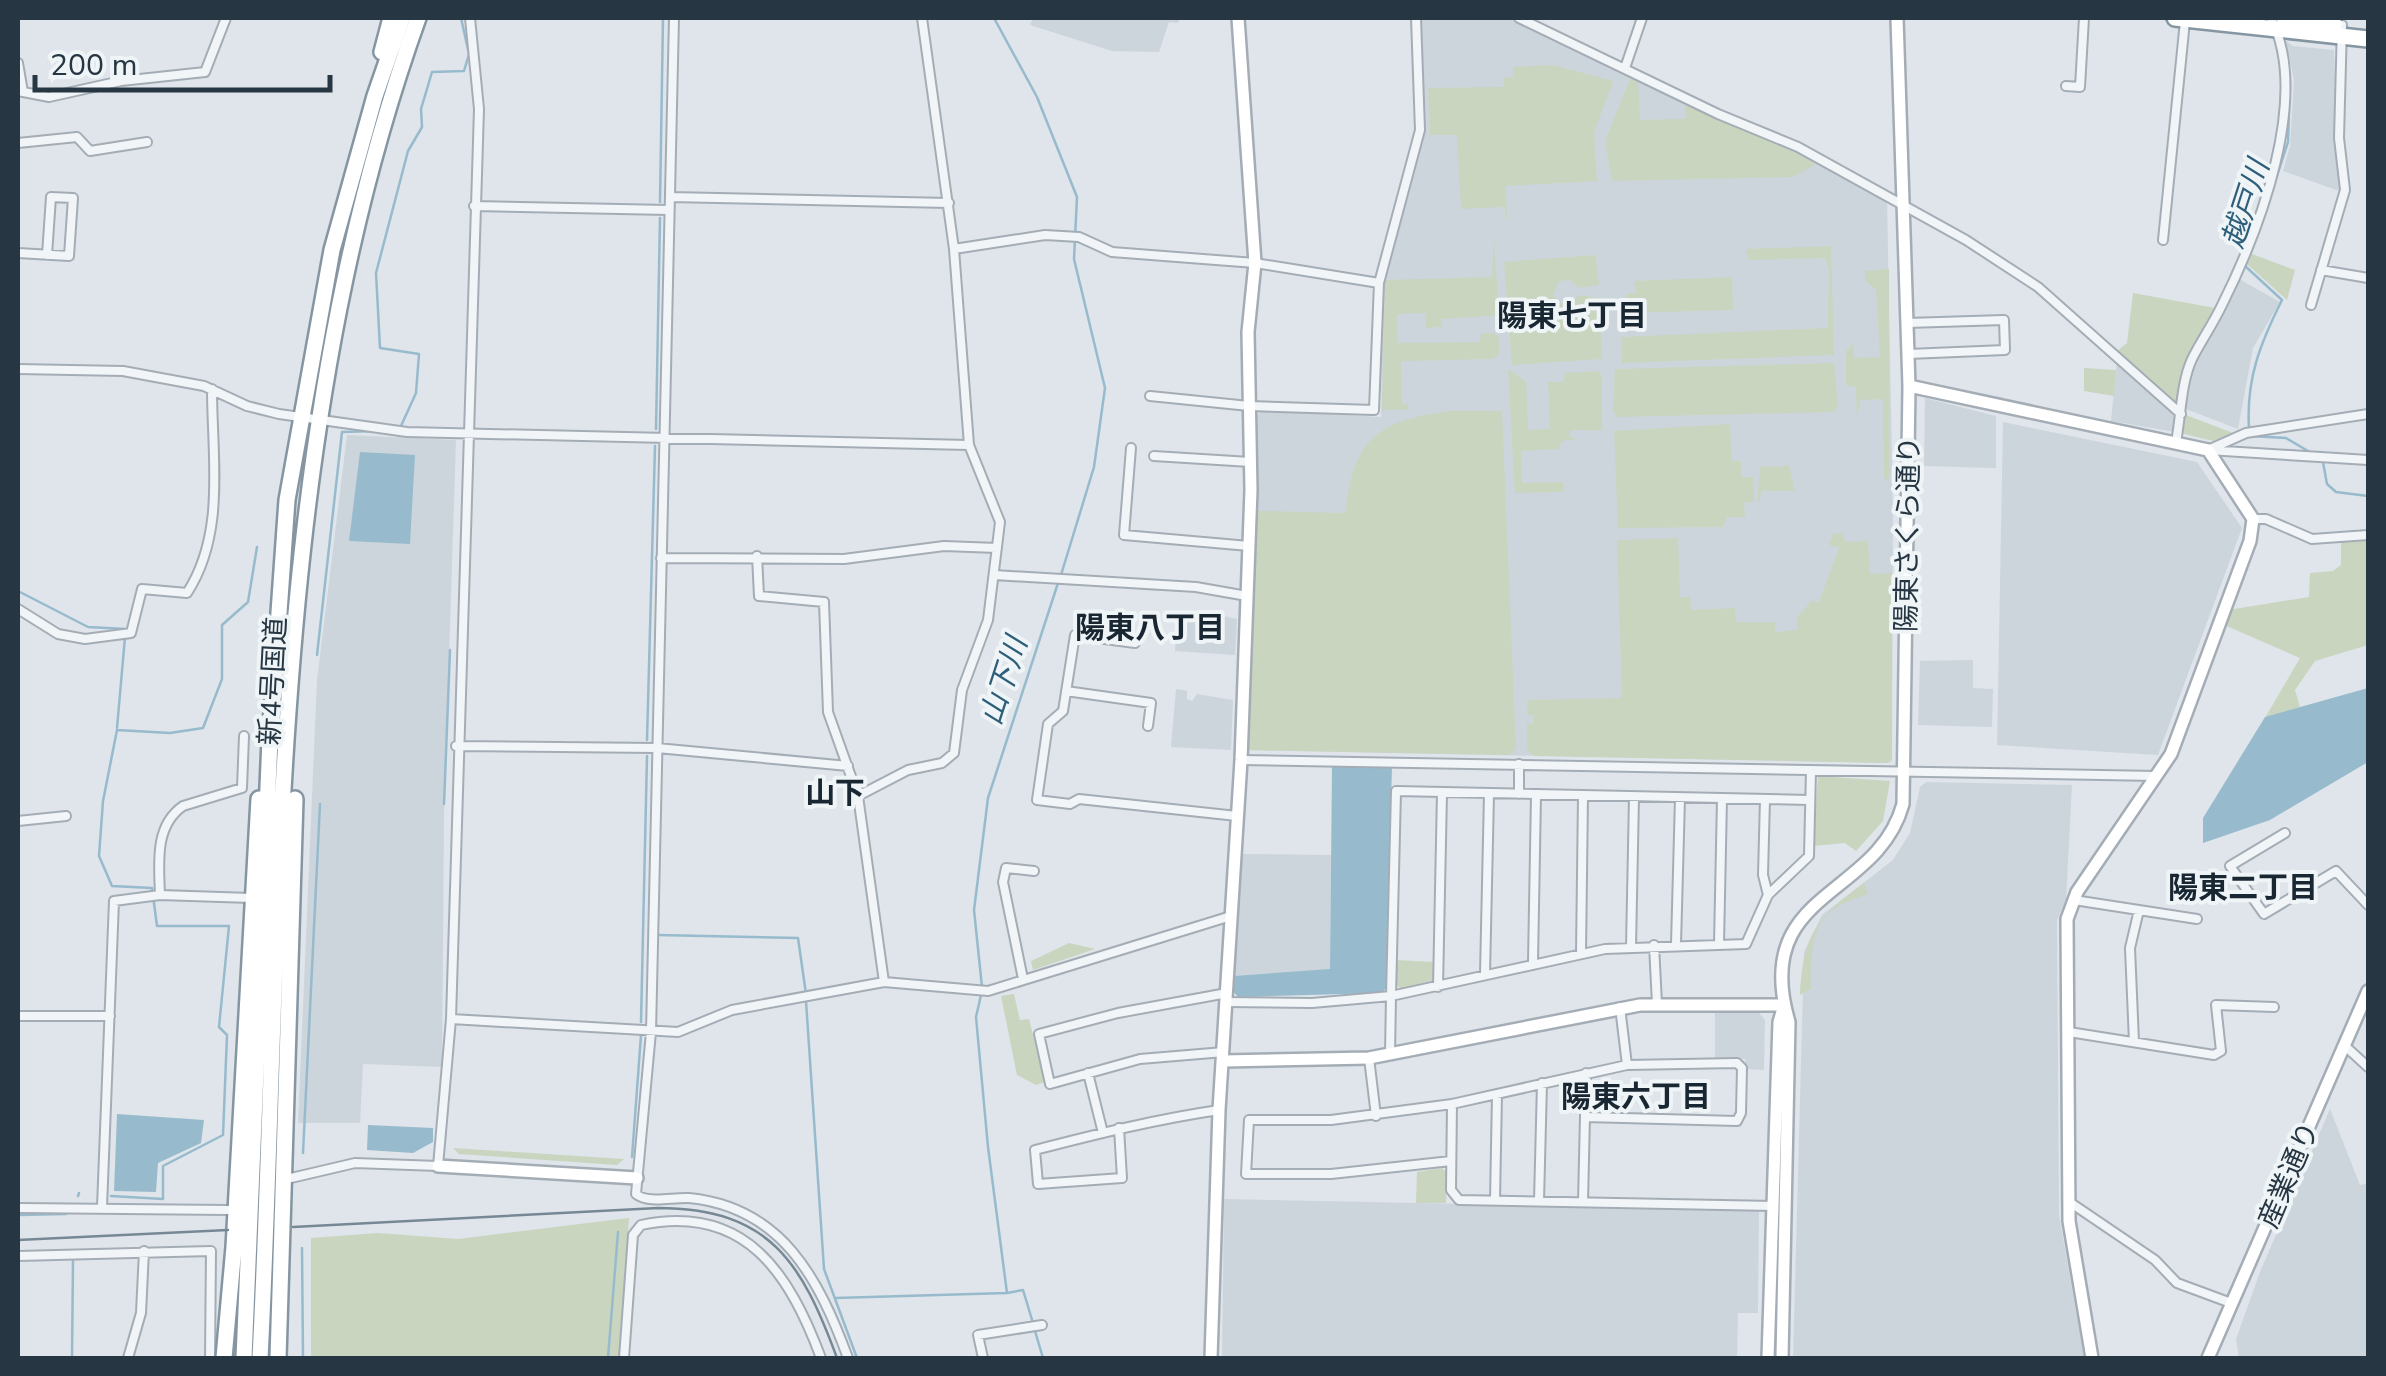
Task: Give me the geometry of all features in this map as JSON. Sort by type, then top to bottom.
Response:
[{"type":"highway","points":[[375,96],[391,18]]},
{"type":"highway","name":"新4号国道","points":[[244,1358],[278,590],[298,417],[332,250],[375,96],[402,18]]},
{"type":"highway","name":"新4号国道","points":[[260,1358],[289,740],[308,501],[352,257],[418,18]]},
{"type":"highway","points":[[394,101],[428,18]]},
{"type":"highway","points":[[2175,18],[2368,28]]},
{"type":"highway","points":[[2336,27],[2368,39]]},
{"type":"highway","points":[[224,1358],[234,1247],[252,898],[261,777],[270,739]]},
{"type":"highway","points":[[278,1358],[294,862],[289,740]]},
{"type":"street","points":[[18,63],[20,91],[50,98],[121,81],[206,72],[226,18]]},
{"type":"street","points":[[438,1166],[451,1019],[456,746],[479,109],[470,18]]},
{"type":"street","points":[[674,18],[657,748],[655,1032],[636,1178],[639,1198],[706,1201],[766,1225],[790,1244],[813,1275],[848,1358]]},
{"type":"street","points":[[858,796],[908,770],[942,763],[954,752],[962,690],[988,620],[1000,522],[969,445],[949,203],[922,18]]},
{"type":"street","points":[[1211,1358],[1249,546],[1248,332],[1256,263],[1238,18]]},
{"type":"street","points":[[1150,396],[1249,406],[1374,410],[1379,283],[1420,130],[1416,18]]},
{"type":"street","points":[[1519,18],[1798,147],[1903,204],[2038,287],[2181,414]]},
{"type":"street","points":[[1625,68],[1642,18]]},
{"type":"street","name":"陽東さくら通り","points":[[1782,1358],[1789,1022],[1784,1004],[1784,962],[1794,929],[1816,900],[1884,846],[1903,804],[1909,386],[1898,18]]},
{"type":"street","points":[[2066,86],[2080,87],[2084,18]]},
{"type":"street","points":[[2163,240],[2186,18]]},
{"type":"street","points":[[2176,442],[2190,362],[2236,274],[2278,150],[2285,108],[2279,25]]},
{"type":"street","points":[[2311,305],[2345,190],[2339,138],[2336,27]]},
{"type":"street","points":[[18,143],[78,137],[90,151],[146,142]]},
{"type":"street","points":[[670,196],[949,203]]},
{"type":"street","points":[[18,252],[47,255],[69,256],[73,198],[51,197],[47,255]]},
{"type":"street","points":[[474,206],[669,210]]},
{"type":"street","points":[[954,249],[1052,236],[1080,237],[1112,252],[1256,263],[1379,283]]},
{"type":"street","points":[[2322,270],[2368,278]]},
{"type":"street","points":[[1907,323],[2004,320],[2005,350],[1908,354]]},
{"type":"street","points":[[18,369],[99,368],[212,389],[247,406],[298,417],[407,432],[969,445]]},
{"type":"street","points":[[1909,386],[2208,450],[2368,460]]},
{"type":"street","points":[[18,609],[58,634],[85,638],[124,636],[131,633],[142,590],[187,593],[205,565],[216,508],[212,389]]},
{"type":"street","points":[[2208,450],[2246,433],[2368,414]]},
{"type":"street","points":[[1130,448],[1124,535],[1249,546]]},
{"type":"street","points":[[2092,1358],[2068,1200],[2067,919],[2074,900],[2177,741],[2250,541],[2253,519],[2208,450]]},
{"type":"street","points":[[1154,456],[1250,462]]},
{"type":"street","points":[[2253,519],[2266,519],[2312,539],[2368,535]]},
{"type":"street","points":[[662,558],[844,559],[944,546],[997,548]]},
{"type":"street","points":[[756,556],[758,596],[824,602],[828,712],[858,796],[884,982]]},
{"type":"street","points":[[994,575],[1196,587],[1247,596]]},
{"type":"street","points":[[1135,643],[1075,634],[1062,711],[1048,724],[1037,800],[1070,804],[1078,799],[1237,816]]},
{"type":"street","points":[[1066,691],[1151,703],[1148,726]]},
{"type":"street","points":[[160,895],[160,838],[174,812],[242,788],[244,736]]},
{"type":"street","points":[[456,746],[657,748],[734,752],[848,766]]},
{"type":"street","points":[[1240,760],[2156,776]]},
{"type":"street","points":[[1519,794],[1520,764]]},
{"type":"street","points":[[1784,1004],[1620,1007],[1369,1058],[1140,1059],[1050,1084],[1039,1034],[1118,1013],[1227,998],[1312,1003],[1392,996],[1580,953],[1654,945],[1746,944],[1768,895],[1809,856],[1810,770]]},
{"type":"street","points":[[1390,1055],[1396,791],[1810,800]]},
{"type":"street","points":[[1438,987],[1442,793]]},
{"type":"street","points":[[1486,974],[1489,794]]},
{"type":"street","points":[[1533,962],[1536,794]]},
{"type":"street","points":[[1580,953],[1583,796]]},
{"type":"street","points":[[1630,947],[1634,797]]},
{"type":"street","points":[[1676,944],[1680,798]]},
{"type":"street","points":[[1719,944],[1722,798]]},
{"type":"street","points":[[1765,799],[1763,875],[1768,895]]},
{"type":"street","points":[[18,821],[66,816]]},
{"type":"street","points":[[2286,833],[2230,866],[2264,914],[2336,872],[2368,905]]},
{"type":"street","points":[[1024,980],[1003,882],[1006,868],[1034,871]]},
{"type":"street","points":[[102,1208],[114,901],[160,895],[252,898]]},
{"type":"street","points":[[2074,900],[2197,920]]},
{"type":"street","points":[[2134,1042],[2130,948],[2139,910]]},
{"type":"street","points":[[451,1019],[655,1032],[691,1029],[732,1010],[884,982],[976,991],[1232,916]]},
{"type":"street","points":[[1654,945],[1657,1004]]},
{"type":"street","name":"産業通り","points":[[2208,1358],[2368,992]]},
{"type":"street","name":"陽東さくら通り","points":[[1768,1358],[1778,1022],[1784,1004]]},
{"type":"street","points":[[2069,1032],[2214,1055],[2221,1051],[2216,1005],[2274,1006]]},
{"type":"street","points":[[1620,1007],[1626,1065]]},
{"type":"street","points":[[18,1016],[110,1016]]},
{"type":"street","points":[[2345,1046],[2368,1067]]},
{"type":"street","points":[[1369,1058],[1376,1116]]},
{"type":"street","points":[[1451,1161],[1331,1174],[1246,1174],[1250,1120],[1376,1116],[1452,1104],[1626,1065],[1738,1063],[1742,1068],[1741,1114],[1736,1122],[1586,1117]]},
{"type":"street","points":[[1088,1073],[1103,1132]]},
{"type":"street","points":[[1584,1202],[1586,1073]]},
{"type":"street","points":[[1540,1201],[1542,1083]]},
{"type":"street","points":[[1495,1200],[1497,1094]]},
{"type":"street","points":[[1452,1104],[1451,1190],[1459,1200],[1774,1206]]},
{"type":"street","points":[[1120,1128],[1122,1178],[1038,1184],[1035,1150],[1120,1128],[1220,1110]]},
{"type":"street","points":[[291,1178],[355,1163],[636,1178]]},
{"type":"street","points":[[2068,1200],[2156,1260],[2177,1283],[2231,1303]]},
{"type":"street","points":[[18,1208],[228,1210]]},
{"type":"street","points":[[624,1358],[636,1229],[664,1222],[703,1226],[761,1253],[790,1284],[821,1358]]},
{"type":"street","points":[[128,1358],[141,1313],[144,1251]]},
{"type":"street","points":[[18,1256],[212,1251],[210,1358]]},
{"type":"street","points":[[982,1358],[978,1335],[1041,1325]]},
{"type":"shaded area","points":[[1033,18],[1180,18],[1178,23],[1169,22],[1159,52],[1112,51],[1030,25]]},
{"type":"shaded area","points":[[1418,18],[1512,18],[1779,142],[1887,200],[1893,513],[1892,760],[1888,763],[1248,750],[1254,683],[1257,415],[1263,410],[1381,417],[1383,276],[1420,143],[1424,94]]},
{"type":"shaded area","points":[[2286,41],[2293,46],[2334,50],[2339,191],[2283,171],[2290,146],[2294,80]]},
{"type":"shaded area","points":[[2239,279],[2280,302],[2253,348],[2238,429],[2186,409],[2193,362]]},
{"type":"shaded area","points":[[2117,360],[2175,413],[2175,432],[2111,421]]},
{"type":"shaded area","points":[[1925,398],[1996,416],[1996,468],[1924,466]]},
{"type":"shaded area","points":[[2003,422],[2197,462],[2242,528],[2158,755],[1997,745]]},
{"type":"shaded area","points":[[347,435],[456,440],[444,813],[442,1067],[363,1064],[360,1123],[298,1123],[317,680]]},
{"type":"shaded area","points":[[1218,615],[1237,619],[1235,655],[1175,651],[1177,616]]},
{"type":"shaded area","points":[[1973,660],[1973,688],[1993,689],[1992,727],[1918,725],[1920,661]]},
{"type":"shaded area","points":[[1176,689],[1187,691],[1187,699],[1192,701],[1197,694],[1233,700],[1231,750],[1171,747]]},
{"type":"shaded area","points":[[1926,782],[2072,785],[2066,900],[2057,920],[2059,1215],[2084,1358],[1793,1358],[1804,952],[1822,915],[1893,860],[1910,833],[1920,787]]},
{"type":"shaded area","points":[[1242,854],[1331,855],[1330,970],[1233,976]]},
{"type":"shaded area","points":[[1715,1012],[1759,1013],[1765,1020],[1764,1070],[1746,1069],[1745,1059],[1715,1059]]},
{"type":"shaded area","points":[[2330,1109],[2360,1185],[2368,1183],[2368,1358],[2239,1358],[2236,1339],[2260,1272]]},
{"type":"shaded area","points":[[1224,1199],[1759,1210],[1758,1313],[1738,1313],[1737,1358],[1222,1358]]},
{"type":"green space","points":[[1552,65],[1613,81],[1594,133],[1597,181],[1506,186],[1507,222],[1504,207],[1461,209],[1457,135],[1430,135],[1428,88],[1504,87],[1504,78],[1513,77],[1513,67]]},
{"type":"green space","points":[[1630,79],[1638,81],[1640,120],[1685,119],[1685,101],[1813,159],[1813,166],[1793,177],[1612,181],[1605,141]]},
{"type":"green space","points":[[1494,239],[1499,315],[1442,319],[1442,327],[1426,328],[1426,313],[1397,314],[1397,343],[1480,342],[1481,333],[1494,333],[1499,338],[1499,355],[1492,359],[1401,361],[1402,403],[1408,404],[1409,410],[1382,410],[1385,280],[1492,277]]},
{"type":"green space","points":[[1831,246],[1834,355],[1622,363],[1621,337],[1828,328],[1829,269],[1825,258],[1748,260],[1747,249]]},
{"type":"green space","points":[[2252,254],[2295,270],[2287,300],[2247,264]]},
{"type":"green space","points":[[1595,255],[1599,285],[1579,288],[1570,280],[1559,281],[1553,295],[1560,303],[1573,302],[1579,295],[1599,298],[1602,359],[1512,365],[1504,262]]},
{"type":"green space","points":[[1889,269],[1889,479],[1884,479],[1883,399],[1860,400],[1857,421],[1856,387],[1846,385],[1846,351],[1853,343],[1854,358],[1880,357],[1876,290],[1865,280],[1865,271]]},
{"type":"green space","points":[[1732,277],[1733,310],[1627,313],[1626,294],[1636,293],[1635,281]]},
{"type":"green space","points":[[2133,293],[2215,308],[2186,358],[2176,405],[2116,352],[2127,343]]},
{"type":"green space","points":[[1834,363],[1838,407],[1833,412],[1617,417],[1613,410],[1615,369]]},
{"type":"green space","points":[[2084,368],[2116,370],[2114,396],[2084,391]]},
{"type":"green space","points":[[1508,369],[1526,382],[1528,430],[1550,429],[1548,382],[1563,382],[1565,373],[1597,371],[1602,375],[1602,430],[1570,430],[1570,437],[1577,439],[1562,441],[1558,449],[1521,451],[1522,483],[1563,482],[1564,492],[1515,493]]},
{"type":"green space","points":[[1449,411],[1502,411],[1516,749],[1509,755],[1248,750],[1257,511],[1346,513],[1354,468],[1373,438],[1403,421]]},
{"type":"green space","points":[[2183,414],[2233,433],[2213,441],[2180,433]]},
{"type":"green space","points":[[1730,424],[1732,461],[1741,461],[1741,477],[1753,477],[1754,501],[1744,503],[1745,517],[1727,517],[1723,527],[1618,528],[1614,431]]},
{"type":"green space","points":[[1789,466],[1795,491],[1761,491],[1757,501],[1760,467]]},
{"type":"green space","points":[[1841,533],[1846,542],[1868,541],[1870,574],[1892,573],[1892,760],[1888,763],[1534,756],[1527,749],[1527,724],[1534,723],[1534,715],[1527,715],[1528,700],[1622,698],[1617,540],[1678,538],[1680,597],[1690,597],[1691,610],[1735,608],[1736,622],[1775,622],[1775,632],[1797,630],[1797,618],[1811,601],[1819,602],[1839,548],[1829,545],[1833,534]]},
{"type":"green space","points":[[2341,540],[2368,540],[2368,645],[2315,661],[2295,690],[2300,707],[2265,718],[2300,658],[2222,624],[2228,610],[2309,597],[2310,573],[2333,571],[2341,565]]},
{"type":"green space","points":[[1818,776],[1890,781],[1883,821],[1856,851],[1845,843],[1813,846]]},
{"type":"green space","points":[[1864,883],[1868,894],[1835,908],[1818,928],[1811,989],[1800,995],[1805,957],[1815,930],[1823,918],[1834,907]]},
{"type":"green space","points":[[1069,943],[1095,949],[1033,970],[1031,961]]},
{"type":"green space","points":[[1396,960],[1434,962],[1434,980],[1401,989],[1396,984]]},
{"type":"green space","points":[[1014,994],[1020,1020],[1029,1019],[1045,1082],[1036,1085],[1017,1075],[1001,996]]},
{"type":"green space","points":[[453,1148],[624,1159],[617,1165],[459,1154]]},
{"type":"green space","points":[[1442,1168],[1447,1173],[1446,1203],[1416,1203],[1417,1172]]},
{"type":"green space","points":[[629,1218],[619,1358],[311,1358],[311,1238],[378,1233],[458,1239]]},
{"type":"water","points":[[360,452],[415,455],[410,544],[349,541]]},
{"type":"water","points":[[2368,688],[2368,762],[2270,820],[2203,843],[2203,818],[2265,717]]},
{"type":"water","points":[[1332,766],[1392,767],[1386,988],[1382,993],[1238,997],[1233,991],[1233,976],[1330,969]]},
{"type":"water","points":[[117,1114],[204,1120],[201,1143],[158,1163],[156,1192],[114,1191]]},
{"type":"water","points":[[368,1125],[433,1128],[433,1142],[413,1153],[367,1150]]},
{"type":"waterway","points":[[401,426],[416,393],[419,354],[380,348],[376,273],[408,151],[422,127],[421,109],[432,72],[464,71],[469,54],[461,18]]},
{"type":"waterway","points":[[660,202],[663,18]]},
{"type":"waterway","name":"山下川","points":[[994,18],[1037,97],[1077,197],[1074,259],[1105,388],[1094,467],[1061,575]]},
{"type":"waterway","name":"越戸川","points":[[2267,206],[2288,142],[2290,79]]},
{"type":"waterway","points":[[656,429],[660,218]]},
{"type":"waterway","name":"越戸川","points":[[2244,265],[2282,300],[2256,362],[2249,428]]},
{"type":"waterway","points":[[317,655],[342,432],[375,431]]},
{"type":"waterway","name":"越戸川","points":[[2250,436],[2286,438],[2308,451]]},
{"type":"waterway","points":[[647,740],[655,446]]},
{"type":"waterway","name":"越戸川","points":[[2323,462],[2327,484],[2336,492],[2368,496]]},
{"type":"waterway","points":[[111,1196],[163,1199],[163,1166],[223,1135],[227,1035],[219,1027],[229,926],[157,926],[152,888],[112,886],[99,856],[103,801],[117,730],[170,733],[203,728],[222,679],[222,625],[248,602],[257,547]]},
{"type":"waterway","name":"山下川","points":[[982,987],[974,910],[988,798],[1058,583]]},
{"type":"waterway","points":[[18,591],[88,627],[126,629]]},
{"type":"waterway","points":[[117,728],[125,637]]},
{"type":"waterway","points":[[444,804],[450,650]]},
{"type":"waterway","points":[[641,1022],[647,756]]},
{"type":"waterway","points":[[303,1153],[320,804]]},
{"type":"waterway","points":[[657,935],[798,938],[806,994]]},
{"type":"waterway","name":"山下川","points":[[981,995],[976,1017],[1007,1293],[1023,1290],[1033,1323]]},
{"type":"waterway","points":[[806,1001],[824,1269],[857,1358]]},
{"type":"waterway","points":[[632,1157],[641,1035]]},
{"type":"waterway","points":[[18,1215],[66,1214]]},
{"type":"waterway","points":[[608,1358],[618,1232]]},
{"type":"waterway","points":[[302,1248],[303,1358]]},
{"type":"waterway","points":[[72,1358],[73,1261]]},
{"type":"waterway","points":[[835,1298],[1007,1293]]},
{"type":"waterway","name":"山下川","points":[[1035,1331],[1043,1358]]},
{"type":"tram line","points":[[293,1227],[658,1208],[728,1218],[755,1230],[795,1269],[837,1358]]},
{"type":"tram line","points":[[18,1240],[228,1230]]},
{"type":"district","name":"陽東七丁目","points":[[1572,316]]},
{"type":"district","name":"陽東八丁目","points":[[1150,628]]},
{"type":"district","name":"山下","points":[[835,793]]},
{"type":"district","name":"陽東二丁目","points":[[2243,888]]},
{"type":"district","name":"陽東六丁目","points":[[1636,1097]]}]
